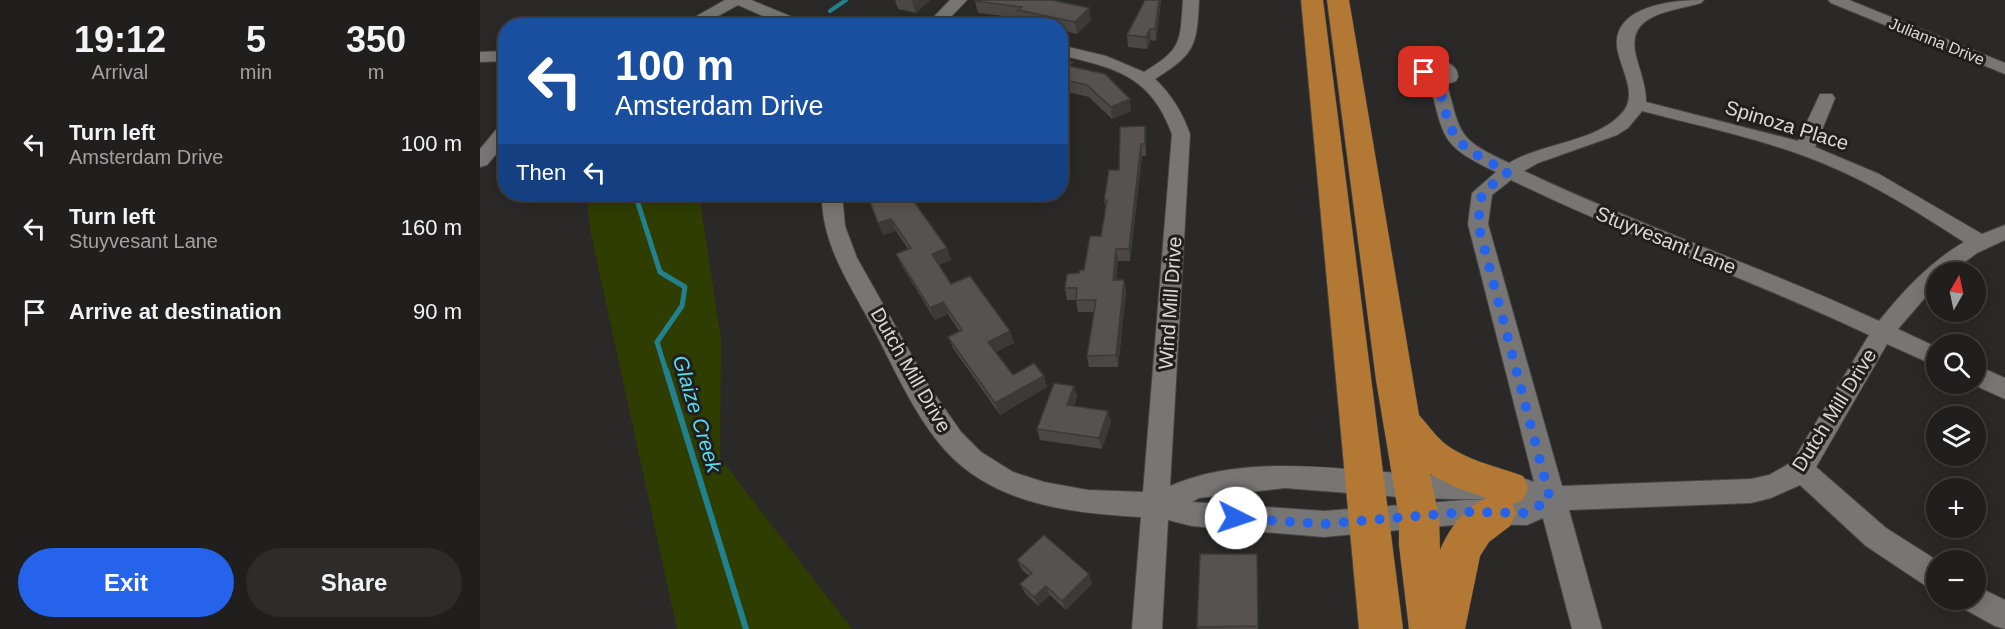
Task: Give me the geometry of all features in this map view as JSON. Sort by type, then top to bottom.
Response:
[{"type":"highway","points":[[1312,0],[1381,629]]},
{"type":"highway","points":[[1338,0],[1394,380],[1419,517],[1419,545],[1431,629]]},
{"type":"highway","points":[[1402,422],[1430,453],[1503,500],[1475,529],[1461,549],[1443,629]]},
{"type":"street","points":[[702,18],[737,0],[781,18]]},
{"type":"street","points":[[945,18],[959,0]]},
{"type":"street","points":[[1145,78],[1176,59],[1185,50],[1191,0]]},
{"type":"street","points":[[1587,629],[1550,499],[1478,224],[1482,193],[1508,172],[1546,153],[1601,134],[1631,115],[1637,105],[1637,87],[1625,56],[1624,41],[1629,27],[1656,10],[1696,0]]},
{"type":"street","name":"Julianna Drive","points":[[1836,0],[2005,69]]},
{"type":"street","name":"Wind Mill Drive","points":[[1068,52],[1114,64],[1145,78],[1172,107],[1181,134],[1147,629]]},
{"type":"street","points":[[480,57],[498,56]]},
{"type":"street","name":"Stuyvesant Lane","points":[[1438,81],[1447,119],[1456,140],[1466,149],[1508,172],[1622,223],[1712,257],[1840,312],[1926,352]]},
{"type":"street","points":[[1804,150],[1826,98]]},
{"type":"street","name":"Spinoza Place","points":[[1637,105],[1804,150],[1861,172],[1979,242]]},
{"type":"street","points":[[480,161],[498,139]]},
{"type":"street","name":"Dutch Mill Drive","points":[[832,201],[832,214],[837,236],[846,258],[920,393],[952,440],[966,454],[1005,481],[1044,494],[1088,502],[1156,505],[1192,514],[1324,524],[1466,512],[1503,500]]},
{"type":"street","name":"Dutch Mill Drive","points":[[1156,505],[1196,487],[1285,476],[1412,486],[1503,500],[1527,513],[1550,499],[1751,491],[1772,487],[1788,480],[1801,470],[1883,333],[1931,274],[1979,242],[2005,232]]},
{"type":"street","points":[[1986,380],[2005,389]]},
{"type":"street","points":[[1801,470],[1876,537],[1926,570]]},
{"type":"street","points":[[1986,606],[2005,616]]},
{"type":"green space","points":[[587,201],[700,201],[721,340],[720,458],[852,629],[677,629],[591,234]]},
{"type":"building","points":[[1052,0],[1089,8],[1075,22],[1068,21],[1068,18],[1056,18],[1018,10],[1022,7],[975,1]]},
{"type":"building","points":[[1145,0],[1159,0],[1155,29],[1150,29],[1146,37],[1127,35]]},
{"type":"building","points":[[1068,61],[1073,62],[1069,66],[1105,74],[1130,99],[1111,107],[1087,85],[1068,81]]},
{"type":"building","points":[[1145,126],[1145,144],[1141,144],[1129,249],[1116,249],[1113,280],[1124,280],[1116,355],[1087,356],[1096,300],[1076,300],[1077,288],[1065,288],[1067,274],[1084,270],[1090,236],[1101,236],[1109,170],[1119,170],[1120,127]]},
{"type":"building","points":[[870,201],[913,201],[947,248],[932,254],[951,284],[970,276],[1010,331],[988,342],[1013,375],[1034,363],[1044,376],[995,403],[948,337],[962,330],[943,302],[930,308],[896,254],[911,248],[891,219],[878,223]]},
{"type":"building","points":[[1054,383],[1074,386],[1067,405],[1108,411],[1099,438],[1037,429]]},
{"type":"building","points":[[1044,535],[1089,574],[1062,601],[1046,586],[1034,597],[1020,584],[1032,573],[1017,560]]},
{"type":"building","points":[[1200,554],[1257,554],[1258,626],[1197,627]]},
{"type":"waterway","points":[[830,11],[846,0]]},
{"type":"waterway","name":"Glaize Creek","points":[[637,201],[660,272],[685,287],[682,306],[657,342],[666,371]]},
{"type":"waterway","name":"Glaize Creek","points":[[666,370],[746,629]]},
{"type":"route","points":[[1236,518],[1324,524],[1466,512],[1527,513],[1550,499],[1478,224],[1482,193],[1508,172],[1466,149],[1456,140],[1450,129],[1438,81],[1429,79],[1424,72]]}]
